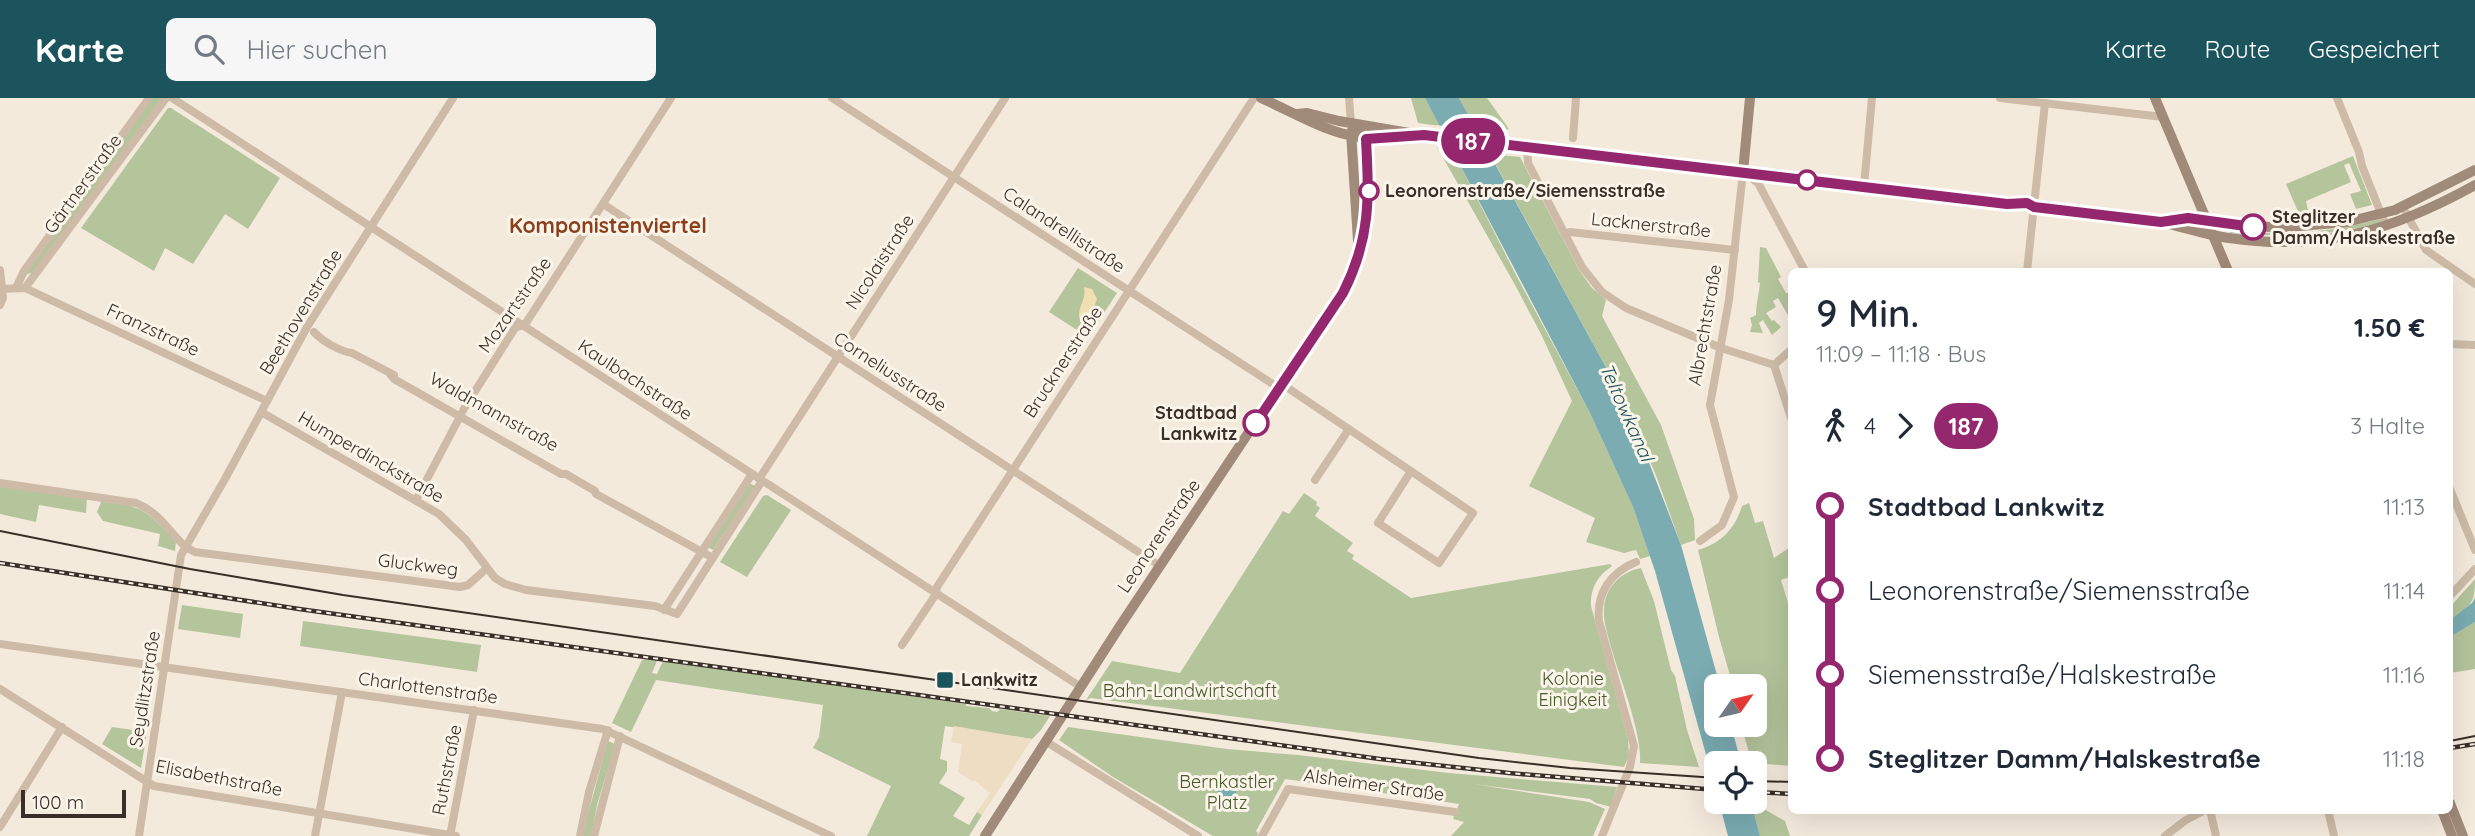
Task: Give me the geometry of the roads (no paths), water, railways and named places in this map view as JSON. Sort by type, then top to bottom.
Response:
[{"type":"main road","points":[[1261,98],[1297,114],[1311,124],[1352,137],[1379,140],[1420,134]]},
{"type":"main road","name":"Albrechtstraße","points":[[1743,172],[1751,98]]},
{"type":"main road","points":[[2155,98],[2227,268]]},
{"type":"main road","points":[[1297,114],[1307,113],[1351,123],[1506,145],[2007,204],[2024,209],[2034,207],[2161,222],[2213,235],[2257,241],[2308,241],[2351,236],[2386,226],[2475,170]]},
{"type":"main road","points":[[1351,123],[1366,139]]},
{"type":"main road","name":"Leonorenstraße","points":[[1351,123],[1358,254]]},
{"type":"main road","name":"Leonorenstraße","points":[[985,836],[1045,740],[1343,293],[1365,233],[1368,209],[1366,139]]},
{"type":"main road","points":[[2161,222],[2185,218],[2278,228],[2334,224],[2435,207],[2475,185]]},
{"type":"main road","points":[[2453,811],[2463,836]]},
{"type":"main road","points":[[2444,814],[2452,836]]},
{"type":"street","name":"Gärtnerstraße","points":[[20,288],[24,271],[149,98]]},
{"type":"street","name":"Gärtnerstraße","points":[[20,288],[166,98]]},
{"type":"street","name":"Kaulbachstraße","points":[[172,98],[1081,687]]},
{"type":"street","name":"Beethovenstraße","points":[[185,547],[267,401],[371,227],[453,98]]},
{"type":"street","name":"Mozartstraße","points":[[415,500],[461,415],[515,328],[526,323],[671,98]]},
{"type":"street","name":"Calandrellistraße","points":[[832,98],[1349,429],[1411,471],[1473,513],[1440,563],[1378,523],[1411,471]]},
{"type":"street","name":"Nicolaistraße","points":[[758,478],[701,551],[664,610],[677,614],[713,558],[758,478],[1005,98]]},
{"type":"street","name":"Brucknerstraße","points":[[902,645],[1254,98]]},
{"type":"street","name":"Leonorenstraße","points":[[1349,98],[1351,123]]},
{"type":"street","points":[[1573,138],[1577,98]]},
{"type":"street","points":[[1864,187],[1872,98]]},
{"type":"street","points":[[2000,98],[2163,117]]},
{"type":"street","points":[[2337,98],[2360,152],[2361,166],[2386,226]]},
{"type":"street","points":[[2027,268],[2045,103]]},
{"type":"street","points":[[1527,147],[1528,163],[1565,234],[1587,274],[1609,298],[1626,309],[1721,348],[1774,365]]},
{"type":"street","points":[[1743,172],[1758,183],[1803,268]]},
{"type":"street","name":"Albrechtstraße","points":[[1700,541],[1722,525],[1734,497],[1734,488],[1710,412],[1710,394],[1721,348],[1743,172]]},
{"type":"street","name":"Corneliusstraße","points":[[603,204],[1160,566]]},
{"type":"street","points":[[2406,212],[2426,250],[2452,268]]},
{"type":"street","name":"Lacknerstraße","points":[[1565,234],[1570,232],[1735,250]]},
{"type":"street","points":[[2453,269],[2475,284]]},
{"type":"street","points":[[0,270],[3,298],[0,305]]},
{"type":"street","points":[[1,289],[20,288]]},
{"type":"street","name":"Franzstraße","points":[[20,288],[267,401]]},
{"type":"street","name":"Waldmannstraße","points":[[310,329],[319,337],[390,374],[561,474],[566,474],[595,491],[599,489],[713,558]]},
{"type":"street","points":[[2453,344],[2475,345]]},
{"type":"street","points":[[1774,365],[1788,353]]},
{"type":"street","points":[[1774,365],[1788,409]]},
{"type":"street","name":"Humperdinckstraße","points":[[261,412],[439,514],[466,540],[486,569]]},
{"type":"street","points":[[1315,480],[1349,429]]},
{"type":"street","points":[[0,483],[136,503],[161,519],[185,547]]},
{"type":"street","points":[[2453,496],[2475,550]]},
{"type":"street","name":"Gluckweg","points":[[185,547],[195,552],[460,587],[468,585],[486,569]]},
{"type":"street","name":"Seydlitzstraße","points":[[139,836],[181,555],[185,547]]},
{"type":"street","points":[[1604,836],[1630,767],[1634,746],[1599,621],[1599,607],[1604,588],[1610,580],[1623,568],[1636,562]]},
{"type":"street","points":[[486,569],[505,584],[526,590],[655,606],[664,610]]},
{"type":"street","points":[[2453,593],[2475,569]]},
{"type":"street","name":"Charlottenstraße","points":[[0,644],[608,730],[831,836]]},
{"type":"street","name":"Elisabethstraße","points":[[0,689],[153,786],[452,836]]},
{"type":"street","points":[[315,836],[342,692]]},
{"type":"street","name":"Ruthstraße","points":[[452,836],[474,710]]},
{"type":"street","points":[[0,827],[62,727]]},
{"type":"street","points":[[580,836],[589,792],[608,730]]},
{"type":"street","points":[[594,836],[621,736]]},
{"type":"street","points":[[1045,740],[1198,836]]},
{"type":"street","name":"Alsheimer Straße","points":[[1262,836],[1289,789],[1455,812]]},
{"type":"street","points":[[2165,836],[2199,814]]},
{"type":"street","points":[[2209,814],[2216,836]]},
{"type":"street","points":[[2329,814],[2334,836]]},
{"type":"water","name":"Teltowkanal","points":[[1425,98],[1459,98],[1627,406],[1681,545],[1717,674],[1704,674],[1704,737],[1734,737],[1738,751],[1705,751],[1655,571],[1633,507],[1590,413]]},
{"type":"water","points":[[2475,598],[2475,622],[2453,635],[2453,618]]},
{"type":"water","points":[[1229,780],[1235,784],[1236,797],[1231,806],[1223,810],[1218,806],[1217,794],[1219,788]]},
{"type":"water","points":[[1722,814],[1754,814],[1760,836],[1728,836]]},
{"type":"tram line","points":[[0,531],[190,569],[343,595],[1479,758],[1570,768],[1704,777]]},
{"type":"tram line","points":[[2453,740],[2475,736]]},
{"type":"tram line","points":[[1767,781],[1788,782]]},
{"type":"railway","points":[[0,563],[299,609],[1380,759],[1704,789]]},
{"type":"railway","points":[[2453,748],[2475,744]]},
{"type":"railway","points":[[1767,793],[1788,794]]},
{"type":"place","name":"Leonorenstraße/Siemensstraße","points":[[1369,191]]},
{"type":"place","name":"Steglitzer Damm/Halskestraße","points":[[2253,227]]},
{"type":"place","name":"Stadtbad Lankwitz","points":[[1256,423]]},
{"type":"place","name":"Lankwitz","points":[[945,680]]},
{"type":"district","name":"Komponistenviertel","points":[[608,226]]},
{"type":"park label","name":"Kolonie Einigkeit","points":[[1573,689]]},
{"type":"park label","name":"Bahn-Landwirtschaft","points":[[1190,691]]},
{"type":"park label","name":"Bernkastler Platz","points":[[1227,792]]}]
